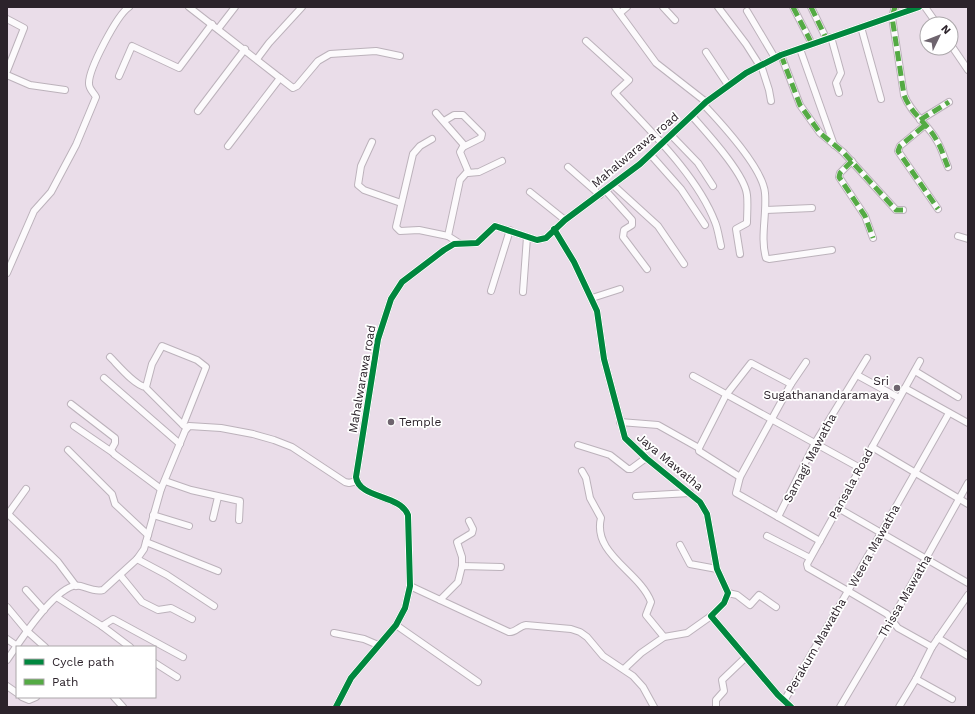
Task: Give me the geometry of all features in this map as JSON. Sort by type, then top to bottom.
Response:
[{"type":"street","points":[[7,273],[34,210],[51,192],[90,114],[96,98],[89,87],[89,79],[109,34],[122,12],[129,7]]},
{"type":"street","points":[[189,7],[245,49],[293,88],[297,86],[318,61],[330,54],[376,51],[400,56]]},
{"type":"street","points":[[218,29],[235,7]]},
{"type":"street","points":[[257,59],[269,43],[302,7]]},
{"type":"street","points":[[615,7],[656,63],[705,104],[729,133],[753,166],[765,191],[766,210],[764,242],[765,256],[767,259],[832,250]]},
{"type":"street","points":[[620,13],[627,7]]},
{"type":"street","points":[[663,7],[675,20]]},
{"type":"street","points":[[718,7],[746,44],[760,66],[770,90],[771,101]]},
{"type":"street","points":[[793,7],[812,44]]},
{"type":"street","points":[[811,7],[829,38],[841,73],[836,83],[839,93]]},
{"type":"street","points":[[895,7],[892,17],[904,95],[906,101],[922,123],[937,140],[948,167]]},
{"type":"street","name":"Mahalwarawa road","points":[[356,481],[356,472],[378,339],[387,308],[397,289],[410,275],[450,245],[459,243],[477,243],[495,226],[527,237],[541,240],[565,220],[606,191],[662,144],[728,85],[778,57],[919,7]]},
{"type":"street","points":[[925,7],[931,16]]},
{"type":"street","points":[[747,11],[778,57],[800,104],[820,133],[852,161],[896,210],[903,210]]},
{"type":"street","points":[[7,19],[24,28],[7,71]]},
{"type":"street","points":[[119,76],[132,46],[179,68],[212,24]]},
{"type":"street","points":[[861,27],[881,99]]},
{"type":"street","points":[[586,41],[629,80],[615,93],[662,144],[699,188],[716,222],[720,246]]},
{"type":"street","points":[[198,111],[245,49]]},
{"type":"street","points":[[800,49],[834,146]]},
{"type":"street","points":[[706,52],[728,85]]},
{"type":"street","points":[[958,56],[968,70]]},
{"type":"street","points":[[7,75],[30,85],[65,90]]},
{"type":"street","points":[[228,146],[280,78]]},
{"type":"street","points":[[938,209],[898,150],[922,123],[949,102]]},
{"type":"street","points":[[436,113],[463,143],[463,147]]},
{"type":"street","points":[[444,121],[454,115],[463,115],[482,134],[481,138],[463,147],[460,152],[468,174]]},
{"type":"street","points":[[692,116],[721,150],[745,186],[748,194],[747,223],[736,229],[740,254]]},
{"type":"street","points":[[671,135],[698,163],[713,186]]},
{"type":"street","points":[[432,139],[420,146],[413,154],[396,225],[398,229],[419,230],[448,236],[459,243]]},
{"type":"street","points":[[372,142],[361,166],[358,185],[364,190],[401,203]]},
{"type":"street","points":[[650,154],[681,189],[705,225]]},
{"type":"street","points":[[448,236],[460,180],[468,174],[479,172],[502,161]]},
{"type":"street","points":[[852,161],[840,173],[839,177],[865,216],[873,238]]},
{"type":"street","points":[[568,167],[600,195]]},
{"type":"street","points":[[613,185],[658,226],[684,264]]},
{"type":"street","points":[[606,191],[632,220],[632,225],[624,230],[623,237],[646,269]]},
{"type":"street","points":[[530,192],[565,220]]},
{"type":"street","points":[[766,210],[812,208]]},
{"type":"street","name":"Jaya Mawatha","points":[[554,229],[592,298],[597,311],[604,359],[620,422],[627,441],[700,502],[706,514],[717,569],[728,593]]},
{"type":"street","points":[[491,291],[510,230]]},
{"type":"street","points":[[958,236],[968,239]]},
{"type":"street","points":[[522,292],[527,237]]},
{"type":"street","points":[[592,298],[620,289]]},
{"type":"street","points":[[26,489],[8,514],[58,562],[76,586],[96,592],[108,586],[137,559],[146,542],[161,489],[180,444],[206,369],[206,365],[162,346],[152,364],[146,387]]},
{"type":"street","points":[[110,357],[133,380],[146,387],[185,427]]},
{"type":"street","name":"Samagi Mawatha","points":[[778,517],[815,443],[867,358]]},
{"type":"street","points":[[806,362],[791,384],[740,477],[736,493],[820,541]]},
{"type":"street","name":"Pansala Road","points":[[810,558],[920,362]]},
{"type":"street","points":[[699,448],[726,394],[751,363],[791,384]]},
{"type":"street","points":[[915,371],[958,397]]},
{"type":"street","points":[[857,375],[899,398]]},
{"type":"street","points":[[693,376],[860,468]]},
{"type":"street","points":[[104,378],[180,444]]},
{"type":"street","points":[[905,388],[968,423]]},
{"type":"street","points":[[71,404],[115,438],[116,441],[112,452]]},
{"type":"street","name":"Weera Mawatha","points":[[932,647],[898,628],[887,614],[848,591],[949,413]]},
{"type":"street","points":[[620,422],[658,425],[699,448],[702,455],[740,477]]},
{"type":"street","points":[[185,427],[195,425],[221,428],[253,434],[274,440],[292,447],[345,482],[350,483],[356,481],[363,488],[398,504],[406,510],[408,515],[410,586],[405,608],[396,625],[351,678],[336,707]]},
{"type":"street","points":[[74,426],[112,452],[161,489]]},
{"type":"street","points":[[578,445],[610,455],[628,469],[631,469],[646,458]]},
{"type":"street","points":[[872,447],[915,471],[968,504]]},
{"type":"street","points":[[68,450],[112,494],[115,504],[148,535]]},
{"type":"street","points":[[582,471],[586,478],[590,498],[601,518],[599,529],[606,546],[612,555],[632,573],[646,594],[651,602],[646,615],[664,637]]},
{"type":"street","points":[[165,481],[218,497],[240,501],[239,520]]},
{"type":"street","name":"Thissa Mawatha","points":[[840,707],[892,621],[968,483]]},
{"type":"street","points":[[636,496],[690,493]]},
{"type":"street","points":[[213,518],[218,497]]},
{"type":"street","points":[[838,508],[968,583]]},
{"type":"street","points":[[153,515],[189,526]]},
{"type":"street","points":[[440,600],[458,582],[462,566],[462,557],[457,542],[472,533],[474,529],[469,521]]},
{"type":"street","points":[[767,536],[810,558],[807,564],[808,568],[848,591]]},
{"type":"street","points":[[146,542],[218,571]]},
{"type":"street","points":[[680,545],[690,564],[717,569]]},
{"type":"street","points":[[137,559],[167,575],[214,606]]},
{"type":"street","points":[[462,566],[501,567]]},
{"type":"street","points":[[120,575],[142,602],[158,610],[171,608],[192,619]]},
{"type":"street","points":[[7,639],[17,646],[44,610],[67,590],[76,586]]},
{"type":"street","points":[[410,586],[509,632],[513,632],[520,626],[526,625],[571,629],[580,632],[587,637],[603,656],[633,676],[643,687],[654,707]]},
{"type":"street","points":[[26,590],[44,610]]},
{"type":"street","name":"Perakum Mawatha","points":[[784,701],[848,591]]},
{"type":"street","points":[[624,669],[641,653],[664,637],[687,633],[710,616],[724,603],[728,593],[737,595],[750,605],[759,595],[776,607]]},
{"type":"street","points":[[899,707],[916,679],[932,647],[968,595]]},
{"type":"street","points":[[58,598],[102,626],[129,646]]},
{"type":"street","points":[[7,607],[27,631],[44,646]]},
{"type":"street","points":[[710,616],[745,658],[791,707]]},
{"type":"street","points":[[102,626],[113,619],[183,657]]},
{"type":"street","points":[[396,625],[478,682]]},
{"type":"street","points":[[334,633],[364,639],[378,645]]},
{"type":"street","points":[[938,638],[968,656]]},
{"type":"street","points":[[7,660],[16,647]]},
{"type":"street","points":[[716,707],[715,702],[724,691],[722,680],[745,658]]},
{"type":"street","points":[[156,664],[177,677]]},
{"type":"street","points":[[916,679],[952,699]]},
{"type":"street","points":[[7,686],[16,692]]},
{"type":"street","points":[[24,698],[29,700],[34,698]]},
{"type":"street","points":[[115,698],[123,707]]},
{"type":"marked path","points":[[793,7],[812,44]]},
{"type":"marked path","points":[[811,7],[826,38]]},
{"type":"marked path","points":[[895,7],[892,17],[904,95],[915,114],[934,135],[948,167]]},
{"type":"marked path","points":[[781,55],[800,105],[820,133],[843,152],[896,210],[903,210]]},
{"type":"marked path","points":[[920,120],[949,102]]},
{"type":"marked path","points":[[924,126],[900,146],[898,151],[938,209]]},
{"type":"marked path","points":[[852,161],[840,173],[839,177],[865,216],[873,238]]},
{"type":"cycle path","points":[[336,707],[351,678],[396,625],[405,608],[410,586],[408,515],[404,508],[397,503],[364,489],[359,484],[356,477],[378,339],[391,299],[402,282],[444,250],[454,244],[477,243],[495,226],[537,240],[546,238],[565,220],[640,164],[706,102],[746,73],[781,55],[919,7]]},
{"type":"cycle path","points":[[554,229],[574,262],[597,311],[604,359],[625,438],[646,458],[700,502],[707,514],[717,569],[728,593],[724,603],[711,616],[778,695],[791,707]]},
{"type":"place","name":"Sri Sugathanandaramaya","points":[[897,388]]},
{"type":"place","name":"Temple","points":[[391,422]]}]
